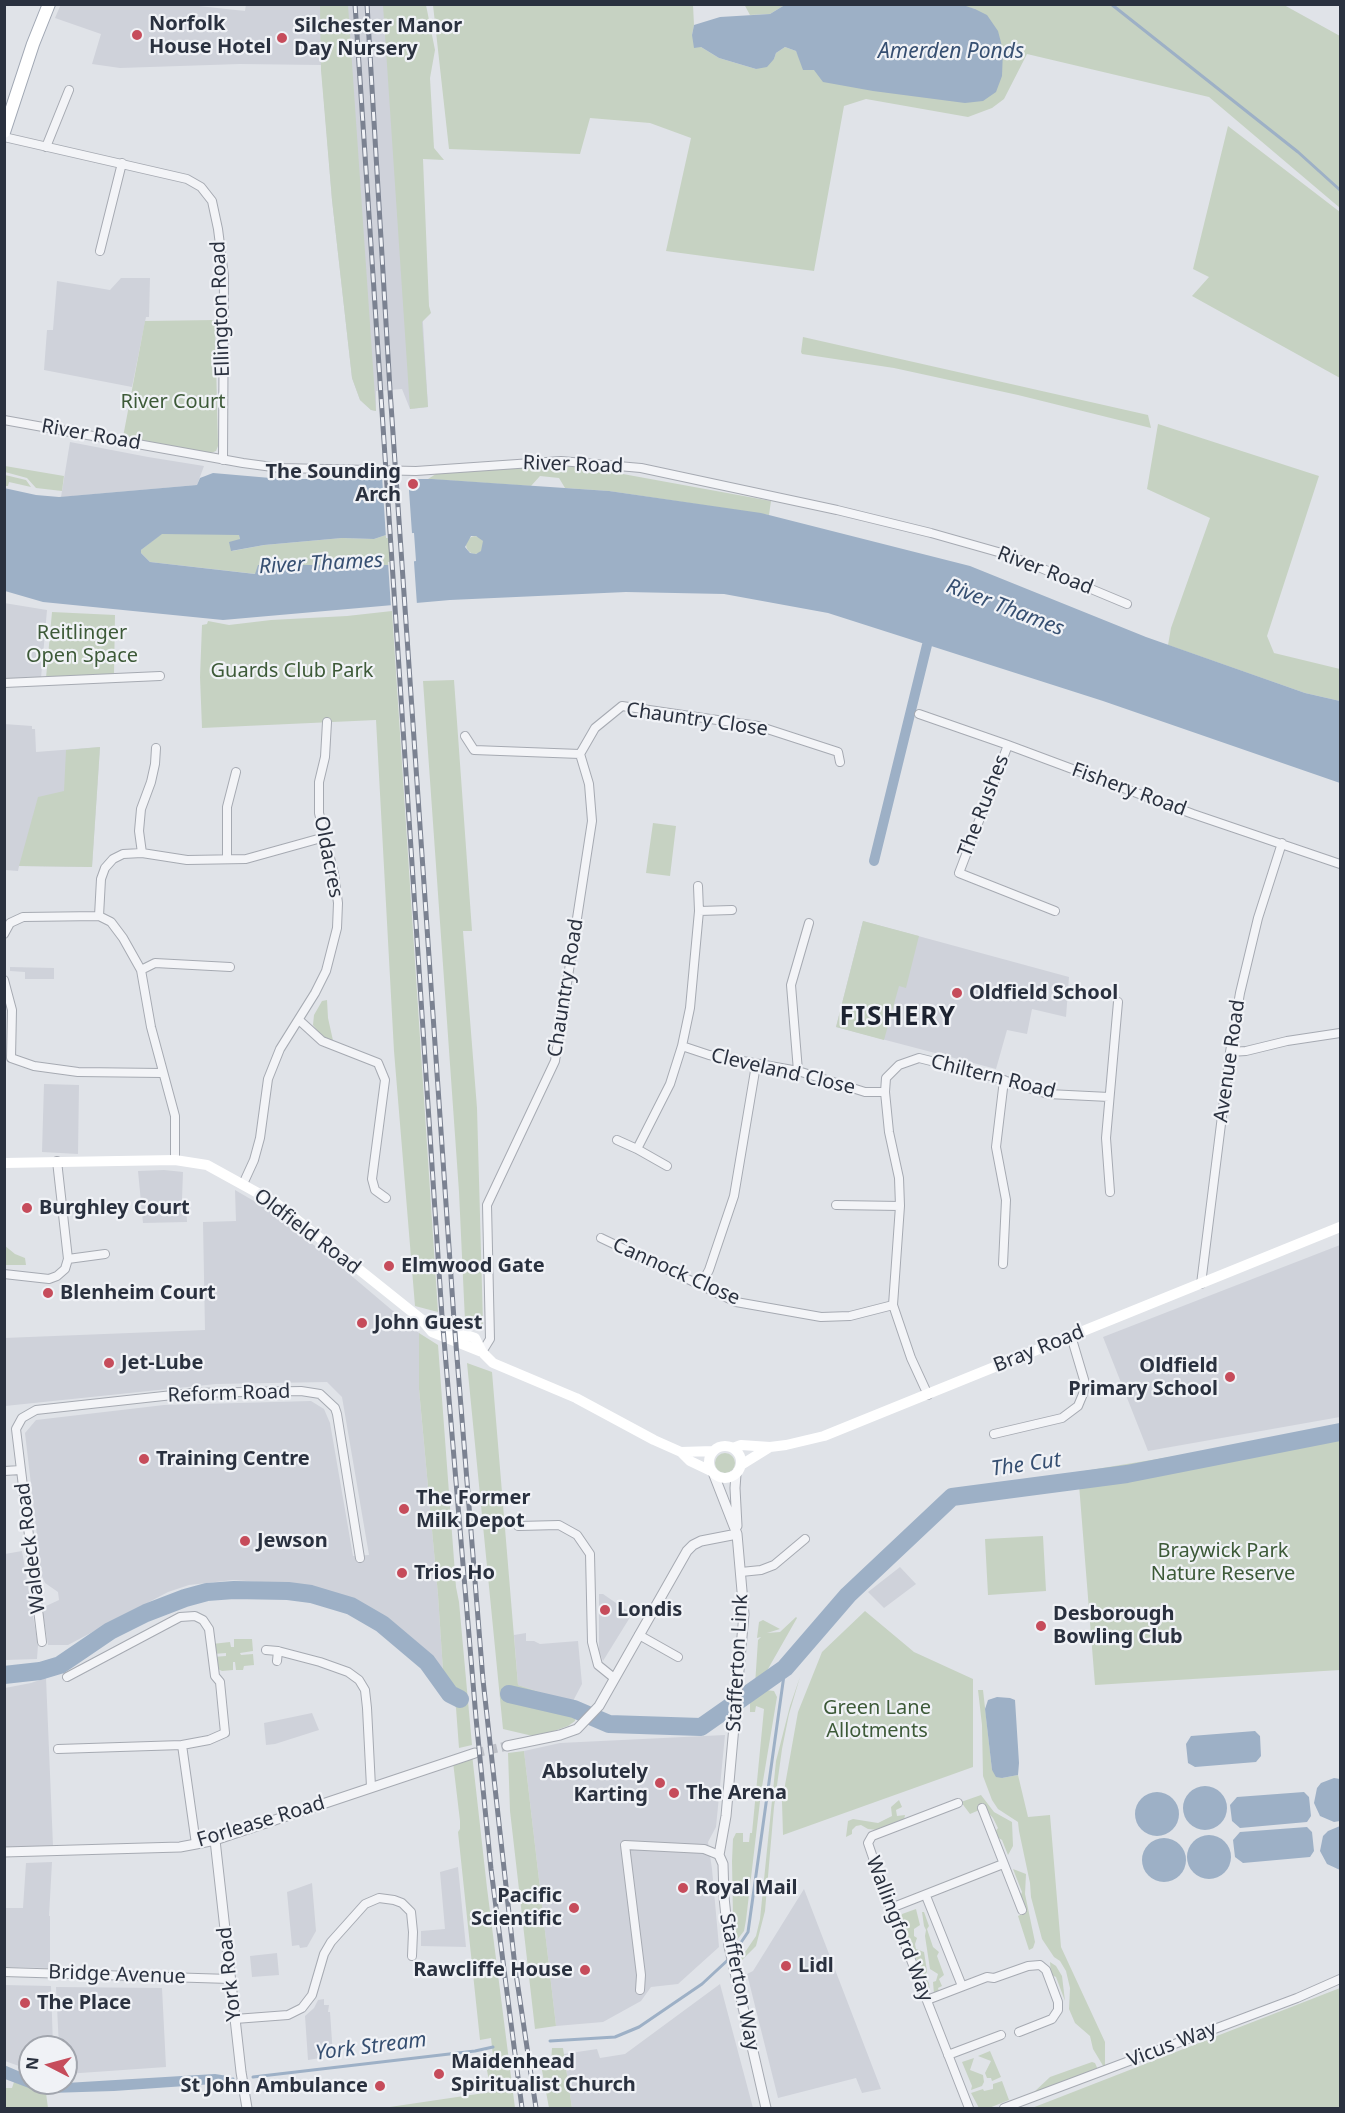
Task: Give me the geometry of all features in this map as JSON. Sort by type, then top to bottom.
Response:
[{"type":"main road","points":[[4,132],[33,44],[49,4]]},
{"type":"main road","name":"Oldfield Road","points":[[4,1163],[175,1160],[207,1165],[276,1203],[421,1319],[475,1338],[482,1352],[493,1364],[576,1398],[681,1452],[690,1461],[713,1473]]},
{"type":"main road","name":"Bray Road","points":[[733,1448],[741,1445],[770,1447],[824,1436],[1341,1227]]},
{"type":"main road","points":[[681,1452],[713,1451],[722,1446],[733,1448],[740,1456],[739,1469]]},
{"type":"main road","points":[[713,1451],[708,1461],[713,1473],[728,1478],[770,1447]]},
{"type":"street","points":[[46,147],[69,90]]},
{"type":"street","name":"Ellington Road","points":[[4,137],[187,179],[201,187],[212,201],[224,276],[224,460]]},
{"type":"street","points":[[100,251],[122,163]]},
{"type":"street","name":"River Road","points":[[4,420],[280,468],[416,471],[561,461],[641,468],[837,510],[942,536],[1036,566],[1127,604]]},
{"type":"street","points":[[4,683],[160,676]]},
{"type":"street","name":"Chauntry Close","points":[[580,754],[595,728],[622,706],[758,726],[838,752],[840,762]]},
{"type":"street","name":"Fishery Road","points":[[919,714],[1193,814],[1341,864]]},
{"type":"street","name":"Oldacres","points":[[243,1184],[254,1160],[260,1138],[268,1079],[280,1049],[299,1020],[326,970],[337,928],[338,903],[334,874],[319,813],[319,782],[328,737],[327,722]]},
{"type":"street","points":[[465,736],[474,750],[580,754]]},
{"type":"street","name":"The Rushes","points":[[1008,745],[959,873],[1055,911]]},
{"type":"street","points":[[142,853],[139,831],[141,809],[153,773],[156,748]]},
{"type":"street","name":"Chauntry Road","points":[[482,1352],[490,1339],[487,1205],[555,1061],[592,821],[589,784],[580,754]]},
{"type":"street","points":[[227,859],[227,807],[236,772]]},
{"type":"street","points":[[99,916],[101,879],[105,868],[113,859],[123,855],[142,853],[187,860],[246,859],[325,837]]},
{"type":"street","name":"Avenue Road","points":[[1201,1284],[1230,1052],[1240,993],[1258,918],[1282,843]]},
{"type":"street","points":[[637,1149],[670,1084],[682,1046],[690,1008],[699,910],[698,886]]},
{"type":"street","points":[[699,910],[732,910]]},
{"type":"street","points":[[4,934],[10,923],[23,917],[99,916],[111,922],[141,970],[151,1027],[175,1116],[175,1160]]},
{"type":"street","points":[[798,1071],[791,985],[808,923]]},
{"type":"street","points":[[141,970],[155,963],[231,968]]},
{"type":"street","points":[[4,980],[12,1010],[11,1058],[34,1066],[78,1072],[162,1073]]},
{"type":"street","points":[[1110,1192],[1106,1138],[1118,1002]]},
{"type":"street","points":[[299,1020],[322,1041],[378,1063],[385,1080],[372,1179],[375,1190],[386,1198]]},
{"type":"street","points":[[1230,1052],[1341,1033]]},
{"type":"street","name":"Cleveland Close","points":[[682,1046],[709,1055],[798,1071],[865,1092],[885,1092]]},
{"type":"street","name":"Chiltern Road","points":[[885,1092],[886,1078],[899,1065],[918,1058],[1048,1094],[1109,1097]]},
{"type":"street","points":[[701,1285],[709,1270],[734,1196],[756,1065]]},
{"type":"street","points":[[1003,1264],[1006,1200],[996,1147],[1004,1080]]},
{"type":"street","points":[[885,1092],[888,1132],[899,1178],[900,1206],[892,1305],[911,1358],[928,1395]]},
{"type":"street","points":[[617,1140],[667,1166]]},
{"type":"street","points":[[4,1274],[49,1279],[65,1269],[68,1259],[57,1161]]},
{"type":"street","points":[[836,1205],[900,1206]]},
{"type":"street","name":"Cannock Close","points":[[601,1238],[736,1302],[821,1317],[850,1316],[892,1305]]},
{"type":"street","points":[[68,1259],[105,1254]]},
{"type":"street","points":[[994,1434],[1062,1418],[1078,1406],[1085,1383],[1071,1336]]},
{"type":"street","name":"Reform Road","points":[[21,1470],[16,1429],[22,1418],[36,1410],[191,1393],[311,1391],[320,1394],[335,1407],[360,1558]]},
{"type":"street","points":[[507,1746],[560,1735],[577,1729],[599,1706],[687,1551],[701,1541],[737,1534],[735,1488],[739,1469]]},
{"type":"street","name":"Waldeck Road","points":[[4,1471],[21,1470],[42,1642]]},
{"type":"street","name":"Stafferton Link","points":[[713,1473],[737,1534],[744,1614],[741,1668],[726,1816],[719,1855]]},
{"type":"street","points":[[518,1526],[559,1526],[578,1535],[590,1554],[592,1642],[598,1665],[614,1678]]},
{"type":"street","points":[[741,1572],[761,1570],[774,1565],[804,1539]]},
{"type":"street","points":[[57,1749],[182,1744],[209,1740],[225,1732],[220,1682],[215,1676],[209,1629],[203,1620],[195,1616],[180,1617],[67,1677]]},
{"type":"street","points":[[639,1635],[678,1657]]},
{"type":"street","points":[[266,1650],[320,1662],[348,1672],[359,1680],[365,1690],[371,1787]]},
{"type":"street","points":[[277,1661],[278,1651]]},
{"type":"street","points":[[182,1744],[196,1844]]},
{"type":"street","name":"Forlease Road","points":[[4,1852],[180,1847],[196,1844],[475,1753]]},
{"type":"street","name":"Wallingford Way","points":[[958,1803],[869,1838],[868,1846],[969,2109]]},
{"type":"street","points":[[982,1808],[1022,1910]]},
{"type":"street","name":"York Road","points":[[214,1840],[247,2109]]},
{"type":"street","points":[[640,1989],[642,1975],[625,1845],[704,1849],[719,1855]]},
{"type":"street","name":"Stafferton Way","points":[[719,1855],[723,1864],[729,1946],[766,2109]]},
{"type":"street","points":[[891,1908],[1003,1864]]},
{"type":"street","points":[[926,1896],[962,1986]]},
{"type":"street","points":[[235,2019],[288,2015],[302,2008],[312,1995],[324,1954],[331,1941],[365,1904],[379,1898],[394,1899],[411,1912],[412,1956]]},
{"type":"street","points":[[927,2000],[987,1977],[994,1978],[1038,1964],[1046,1971],[1058,2002],[1058,2010],[1052,2019],[1020,2032]]},
{"type":"street","name":"Bridge Avenue","points":[[4,1972],[230,1979]]},
{"type":"street","name":"Vicus Way","points":[[1004,2109],[1297,1998],[1341,1979]]},
{"type":"street","points":[[948,2055],[1001,2035]]},
{"type":"shaded area","points":[[61,4],[180,4],[245,11],[246,4],[404,5],[428,407],[410,409],[402,389],[376,391],[376,411],[371,410],[360,400],[352,378],[332,200],[321,65],[240,64],[120,68],[92,64],[101,34],[55,18]]},
{"type":"shaded area","points":[[121,278],[150,278],[149,317],[146,317],[132,387],[44,370],[47,330],[53,330],[57,281],[110,290]]},
{"type":"shaded area","points":[[70,442],[204,466],[197,485],[61,497]]},
{"type":"shaded area","points":[[4,603],[47,610],[41,678],[5,680]]},
{"type":"shaded area","points":[[4,724],[32,726],[32,729],[35,729],[36,752],[100,747],[92,867],[19,866],[18,871],[5,870]]},
{"type":"shaded area","name":"Oldfield School","points":[[863,921],[1069,977],[1066,1017],[1032,1009],[1027,1034],[1007,1030],[996,1069],[836,1027]]},
{"type":"shaded area","points":[[10,967],[54,968],[54,979],[25,979],[25,972],[10,971]]},
{"type":"shaded area","points":[[44,1084],[79,1085],[78,1154],[42,1152]]},
{"type":"shaded area","points":[[138,1171],[183,1172],[182,1199],[186,1200],[187,1222],[143,1223]]},
{"type":"shaded area","points":[[235,1190],[266,1208],[328,1256],[419,1333],[419,1389],[443,1671],[437,1668],[411,1638],[381,1615],[362,1606],[323,1590],[301,1585],[233,1580],[189,1585],[168,1592],[68,1645],[48,1645],[43,1614],[46,1606],[59,1600],[58,1592],[45,1583],[41,1574],[25,1433],[36,1420],[164,1405],[311,1401],[324,1409],[330,1423],[353,1556],[369,1555],[342,1397],[327,1382],[216,1384],[5,1406],[4,1338],[205,1330],[203,1222],[236,1221]]},
{"type":"shaded area","name":"Oldfield Primary School","points":[[1340,1245],[1340,1417],[1148,1451],[1103,1337]]},
{"type":"shaded area","points":[[22,1551],[38,1645],[37,1659],[5,1660],[5,1554]]},
{"type":"shaded area","points":[[900,1567],[916,1584],[884,1608],[868,1592]]},
{"type":"shaded area","points":[[599,1594],[603,1594],[632,1614],[603,1661],[599,1651]]},
{"type":"shaded area","points":[[526,1633],[526,1641],[540,1644],[578,1641],[582,1684],[572,1703],[518,1685],[514,1635]]},
{"type":"shaded area","points":[[46,1678],[53,1846],[5,1847],[5,1688]]},
{"type":"shaded area","points":[[312,1713],[319,1730],[266,1745],[264,1723]]},
{"type":"shaded area","points":[[725,1735],[716,1827],[708,1842],[719,1947],[678,1984],[651,1987],[641,2001],[603,2022],[556,2026],[524,1751],[560,1743]]},
{"type":"shaded area","points":[[52,1862],[49,1916],[50,1968],[5,1967],[5,1908],[23,1908],[26,1863]]},
{"type":"shaded area","points":[[458,1867],[466,1947],[421,1946],[421,1931],[445,1929],[440,1872]]},
{"type":"shaded area","points":[[312,1883],[316,1931],[307,1947],[292,1946],[287,1892]]},
{"type":"shaded area","points":[[804,1889],[881,2089],[862,2093],[856,2078],[778,2098],[747,1974],[753,1971]]},
{"type":"shaded area","points":[[277,1953],[279,1975],[252,1977],[250,1956]]},
{"type":"shaded area","points":[[720,1984],[753,2108],[572,2108],[564,2054],[597,2049],[600,2058],[625,2054]]},
{"type":"shaded area","name":"The Place","points":[[4,1985],[51,1986],[53,2035],[18,2035],[18,2066],[5,2061]]},
{"type":"shaded area","points":[[56,1987],[162,1988],[166,2067],[78,2073],[78,2035],[58,2035]]},
{"type":"shaded area","points":[[324,1999],[324,2005],[329,2005],[333,2056],[308,2060],[305,2016],[314,2008],[318,2000]]},
{"type":"green space","points":[[744,4],[797,5],[783,6],[770,14],[750,15]]},
{"type":"green space","points":[[320,5],[348,5],[376,411],[371,410],[360,400],[352,378],[332,200],[321,70]]},
{"type":"green space","points":[[383,5],[426,5],[435,50],[430,78],[434,148],[444,160],[423,159],[431,313],[422,322],[428,407],[410,409]]},
{"type":"green space","points":[[433,5],[693,5],[692,35],[701,47],[719,58],[756,69],[774,59],[776,53],[785,47],[796,51],[800,59],[975,9],[960,5],[1284,5],[1340,36],[1340,208],[1209,97],[1027,54],[1004,99],[992,108],[968,117],[866,99],[844,106],[814,271],[666,251],[691,138],[650,123],[590,118],[580,154],[449,149]]},
{"type":"green space","points":[[1228,126],[1340,212],[1340,378],[1192,296],[1209,277],[1193,269]]},
{"type":"green space","name":"River Court","points":[[215,320],[218,446],[216,451],[211,453],[123,437],[145,321]]},
{"type":"green space","points":[[803,337],[1148,415],[1151,428],[1018,395],[894,368],[802,354]]},
{"type":"green space","points":[[1158,424],[1319,476],[1267,636],[1274,653],[1340,669],[1340,701],[1305,693],[1168,645],[1171,628],[1210,518],[1147,489]]},
{"type":"green space","points":[[5,466],[64,476],[62,491],[36,488],[27,478],[5,472]]},
{"type":"green space","points":[[559,466],[590,468],[771,501],[769,515],[609,491],[565,488],[559,478],[540,476],[531,486],[428,479],[436,474],[474,470]]},
{"type":"green space","points":[[5,475],[26,480],[31,487],[9,482],[8,486],[5,486]]},
{"type":"green space","points":[[161,534],[239,534],[240,539],[232,551],[264,545],[342,538],[374,539],[389,534],[391,565],[256,574],[150,562],[141,550]]},
{"type":"green space","points":[[475,536],[481,539],[484,545],[481,551],[475,554],[469,551],[466,545],[469,539]]},
{"type":"green space","name":"Guards Club Park","points":[[392,611],[438,1312],[415,1306],[394,1051],[376,720],[202,728],[200,677],[202,625],[207,624],[208,621],[229,625]]},
{"type":"green space","name":"Reitlinger Open Space","points":[[52,612],[115,615],[114,674],[46,678]]},
{"type":"green space","points":[[454,680],[472,931],[463,931],[477,1108],[483,1324],[465,1321],[459,1192],[423,681]]},
{"type":"green space","points":[[100,747],[92,867],[19,866],[38,797],[64,791],[66,750]]},
{"type":"green space","points":[[653,823],[676,826],[670,876],[646,873]]},
{"type":"green space","points":[[863,921],[919,936],[906,988],[899,986],[884,1040],[836,1027]]},
{"type":"green space","points":[[327,1000],[334,1045],[313,1025],[314,1015],[322,1001]]},
{"type":"green space","points":[[4,1245],[15,1254],[25,1258],[26,1265],[5,1265]]},
{"type":"green space","points":[[419,1333],[438,1345],[456,1587],[472,1745],[459,1748],[456,1708],[443,1671],[419,1389]]},
{"type":"green space","points":[[467,1363],[492,1372],[518,1685],[572,1703],[576,1715],[575,1721],[568,1726],[537,1737],[503,1729]]},
{"type":"green space","name":"Braywick Park Nature Reserve","points":[[1340,1429],[1340,1670],[1095,1685],[1078,1472]]},
{"type":"green space","points":[[725,1453],[732,1456],[735,1463],[732,1470],[725,1473],[718,1470],[715,1463],[718,1456]]},
{"type":"green space","name":"Desborough Bowling Club","points":[[1043,1536],[1046,1591],[988,1595],[985,1539]]},
{"type":"green space","name":"Green Lane Allotments","points":[[865,1611],[914,1652],[973,1679],[973,1767],[783,1835],[782,1802],[798,1712],[822,1652]]},
{"type":"green space","points":[[796,1617],[760,1683],[755,1685],[758,1640],[761,1637],[757,1638],[759,1622],[763,1620],[780,1629],[767,1633],[780,1632]]},
{"type":"green space","points":[[234,1639],[252,1639],[253,1651],[240,1653],[241,1655],[253,1654],[254,1665],[244,1666],[243,1670],[236,1670],[235,1662],[233,1662],[233,1670],[222,1671],[216,1668],[213,1657],[226,1656],[226,1653],[213,1654],[212,1644],[230,1642],[231,1647],[234,1647]]},
{"type":"green space","points":[[800,1677],[782,1749],[774,1807],[765,1911],[756,1946],[741,1961],[756,1936],[760,1919],[776,1761],[790,1706]]},
{"type":"green space","points":[[765,1690],[774,1691],[777,1697],[761,1793],[746,1920],[744,1931],[737,1940],[733,1918],[733,1839],[736,1833],[743,1833],[743,1842],[749,1842],[750,1833],[752,1833],[764,1709],[756,1706],[755,1712],[750,1712],[750,1703]]},
{"type":"green space","points":[[978,1690],[983,1690],[992,1770],[1002,1778],[1018,1775],[1028,1817],[1050,1815],[1061,1947],[1105,2042],[1105,2069],[1093,2049],[1090,2036],[1075,2023],[1069,2009],[1070,1988],[1066,1971],[1042,1939],[1031,1897],[1018,1822],[998,1809],[983,1776],[982,1725]]},
{"type":"green space","points":[[524,1751],[556,2026],[535,2029],[510,1811],[508,1753]]},
{"type":"green space","points":[[472,1754],[515,2108],[383,2108],[491,2092],[484,2054],[493,2056],[491,2038],[480,2040],[453,1762]]},
{"type":"green space","points":[[981,1795],[994,1812],[1012,1822],[1013,1846],[1008,1855],[1002,1840],[997,1837],[995,1832],[998,1828],[993,1818],[984,1808],[970,1814],[961,1802]]},
{"type":"green space","points":[[899,1800],[902,1807],[896,1810],[897,1816],[905,1815],[904,1820],[878,1830],[868,1829],[861,1825],[856,1826],[852,1834],[846,1837],[848,1821],[853,1819],[878,1823],[892,1816],[891,1807]]},
{"type":"green space","points":[[1013,1869],[1026,1874],[1025,1894],[1035,1942],[1033,1948],[1029,1950],[1018,1916],[1026,1912],[1020,1897],[1022,1892]]},
{"type":"green space","points":[[916,1909],[920,1925],[914,1929],[914,1936],[917,1938],[915,1944],[916,1949],[924,1952],[927,1971],[925,1977],[929,1983],[930,1993],[900,1919],[902,1914]]},
{"type":"green space","points":[[922,1912],[929,1926],[927,1929],[933,1947],[939,1952],[937,1956],[944,1975],[939,1979],[942,1986],[938,1988],[940,1994],[934,1994],[933,1982],[936,1981],[938,1974],[930,1969]]},
{"type":"green space","points":[[1050,1962],[1056,1966],[1062,1976],[1065,2001],[1056,1977],[1051,1975]]},
{"type":"green space","points":[[1340,1988],[1340,2108],[1032,2108]]},
{"type":"green space","points":[[552,2048],[563,2048],[572,2108],[549,2108],[541,2065],[551,2062]]},
{"type":"green space","points":[[990,2051],[1001,2077],[992,2081],[985,2073],[991,2061],[978,2056]]},
{"type":"green space","points":[[974,2058],[970,2070],[983,2075],[984,2082],[982,2086],[971,2090],[972,2086],[962,2062]]},
{"type":"green space","points":[[1092,2062],[1095,2063],[1099,2072],[1033,2093],[1050,2077]]},
{"type":"green space","points":[[1002,2081],[1009,2100],[989,2108],[979,2108],[971,2093],[993,2089],[993,2084]]},
{"type":"green space","points":[[14,2082],[18,2083],[18,2095],[46,2095],[48,2108],[5,2108],[6,2088],[12,2088]]},
{"type":"water","name":"Amerden Ponds","points":[[797,4],[960,4],[975,9],[987,15],[998,31],[1003,50],[1002,76],[996,92],[983,101],[965,103],[873,91],[823,82],[814,70],[803,70],[796,51],[785,47],[776,53],[767,67],[756,69],[719,58],[701,47],[694,48],[692,35],[694,25],[720,17],[770,14],[783,6]]},
{"type":"water","name":"River Thames","points":[[213,473],[282,479],[432,479],[609,491],[761,513],[970,566],[1146,637],[1305,693],[1340,701],[1340,783],[1103,701],[828,613],[724,594],[626,592],[450,600],[223,620],[43,602],[5,591],[4,488],[59,497],[197,485],[200,478]],"holes":[[[414,533],[416,561],[391,565],[258,565],[255,574],[150,562],[141,553],[141,550],[162,534],[239,535],[240,539],[229,542],[231,551],[264,545],[342,538],[374,539],[389,534]],[[471,536],[476,536],[483,541],[481,551],[476,554],[470,553],[465,547]]]},
{"type":"water","points":[[997,1697],[1015,1700],[1019,1763],[1018,1775],[1002,1778],[996,1777],[992,1770],[985,1709],[988,1700]]},
{"type":"water","points":[[1255,1731],[1260,1736],[1261,1756],[1256,1762],[1195,1767],[1188,1763],[1186,1744],[1191,1736]]},
{"type":"water","points":[[1334,1778],[1340,1779],[1340,1821],[1334,1822],[1320,1816],[1314,1803],[1317,1788],[1321,1783]]},
{"type":"water","points":[[1205,1786],[1220,1793],[1227,1808],[1220,1823],[1205,1830],[1190,1823],[1183,1808],[1190,1793]]},
{"type":"water","points":[[1157,1792],[1172,1799],[1179,1814],[1172,1829],[1157,1836],[1142,1829],[1135,1814],[1142,1799]]},
{"type":"water","points":[[1304,1792],[1309,1797],[1311,1816],[1307,1822],[1240,1828],[1232,1821],[1230,1805],[1237,1797]]},
{"type":"water","points":[[1340,1826],[1340,1870],[1327,1864],[1320,1851],[1323,1836]]},
{"type":"water","points":[[1307,1827],[1312,1832],[1314,1851],[1310,1857],[1243,1863],[1235,1857],[1233,1840],[1240,1832]]},
{"type":"water","points":[[1209,1835],[1224,1842],[1231,1857],[1224,1872],[1209,1879],[1194,1872],[1187,1857],[1194,1842]]},
{"type":"water","points":[[1164,1838],[1179,1845],[1186,1860],[1179,1875],[1164,1882],[1149,1875],[1142,1860],[1149,1845]]},
{"type":"water","points":[[4,2065],[18,2071],[18,2084],[5,2079]]},
{"type":"water","points":[[215,2074],[228,2076],[228,2083],[78,2092],[78,2082]]},
{"type":"pier","points":[[382,476],[408,476],[417,605],[391,608],[388,562],[413,559],[412,536],[386,538]]},
{"type":"waterway","points":[[1111,4],[1298,152],[1340,190]]},
{"type":"waterway","points":[[874,861],[927,645]]},
{"type":"waterway","name":"The Cut","points":[[509,1694],[574,1709],[609,1724],[701,1727],[785,1668],[848,1595],[952,1497],[1127,1474],[1340,1432]]},
{"type":"waterway","points":[[4,1675],[40,1671],[60,1665],[110,1631],[146,1613],[185,1598],[207,1592],[234,1590],[288,1591],[311,1594],[351,1606],[382,1624],[427,1662],[450,1694],[460,1699]]},
{"type":"waterway","name":"York Stream","points":[[734,1953],[748,1932],[785,1668]]},
{"type":"waterway","name":"York Stream","points":[[550,2041],[615,2037],[639,2027],[702,1984],[730,1958]]},
{"type":"waterway","name":"York Stream","points":[[253,2077],[493,2047]]},
{"type":"waterway","name":"York Stream","points":[[225,2080],[233,2079]]},
{"type":"tunnel","points":[[475,1753],[507,1746]]},
{"type":"railway","points":[[355,4],[442,1316],[491,1869],[522,2108]]},
{"type":"railway","points":[[367,4],[390,390],[454,1320],[483,1680],[515,1967],[536,2108]]},
{"type":"place","name":"Norfolk House Hotel","points":[[137,35]]},
{"type":"place","name":"Silchester Manor Day Nursery","points":[[282,38]]},
{"type":"place","name":"The Sounding Arch","points":[[413,484]]},
{"type":"place","name":"Oldfield School","points":[[957,993]]},
{"type":"place","name":"Burghley Court","points":[[27,1208]]},
{"type":"place","name":"Elmwood Gate","points":[[389,1266]]},
{"type":"place","name":"Blenheim Court","points":[[48,1293]]},
{"type":"place","name":"John Guest","points":[[362,1323]]},
{"type":"place","name":"Jet-Lube","points":[[109,1363]]},
{"type":"place","name":"Oldfield Primary School","points":[[1230,1377]]},
{"type":"place","name":"Training Centre","points":[[144,1459]]},
{"type":"place","name":"The Former Milk Depot","points":[[404,1509]]},
{"type":"place","name":"Jewson","points":[[245,1541]]},
{"type":"place","name":"Trios Ho","points":[[402,1573]]},
{"type":"place","name":"Londis","points":[[605,1610]]},
{"type":"place","name":"Desborough Bowling Club","points":[[1041,1626]]},
{"type":"place","name":"Absolutely Karting","points":[[660,1783]]},
{"type":"place","name":"The Arena","points":[[674,1793]]},
{"type":"place","name":"Royal Mail","points":[[683,1888]]},
{"type":"place","name":"Pacific Scientific","points":[[574,1908]]},
{"type":"place","name":"Lidl","points":[[786,1966]]},
{"type":"place","name":"Rawcliffe House","points":[[585,1970]]},
{"type":"place","name":"The Place","points":[[25,2003]]},
{"type":"place","name":"Maidenhead Spiritualist Church","points":[[439,2074]]},
{"type":"place","name":"St John Ambulance","points":[[380,2086]]},
{"type":"district","name":"FISHERY","points":[[898,1018]]}]
